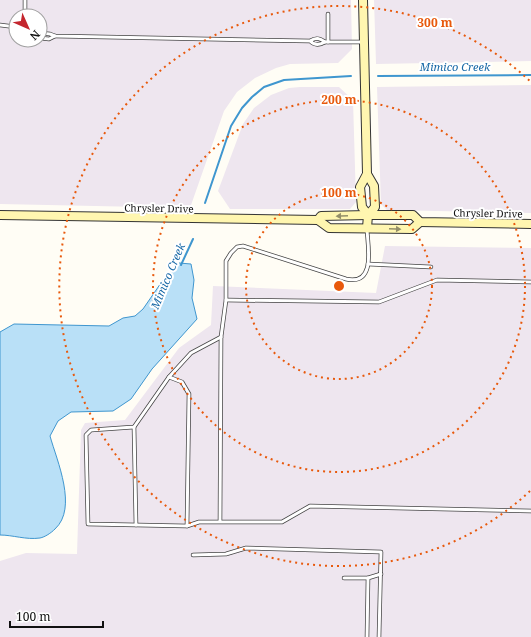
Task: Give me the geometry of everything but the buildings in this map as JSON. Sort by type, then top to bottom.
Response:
[{"type":"street","points":[[363,0],[366,174],[360,187],[362,207],[368,215]]},
{"type":"street","points":[[366,174],[374,186],[375,208],[368,215],[367,228]]},
{"type":"street","name":"Chrysler Drive","points":[[0,215],[318,220],[329,228],[412,229],[420,222],[531,224]]},
{"type":"street","name":"Chrysler Drive","points":[[318,220],[321,216],[413,215],[420,222]]},
{"type":"lane","points":[[327,42],[328,14]]},
{"type":"lane","points":[[48,34],[55,36],[310,41],[314,44],[327,42],[364,42]]},
{"type":"lane","points":[[48,39],[55,36]]},
{"type":"lane","points":[[220,521],[221,337],[226,300],[226,261],[237,247],[243,246],[350,280],[357,279],[364,275],[368,264],[367,228]]},
{"type":"lane","points":[[368,264],[431,267]]},
{"type":"lane","points":[[226,300],[379,302],[437,280],[531,282]]},
{"type":"lane","points":[[136,525],[134,427],[169,377],[191,353],[221,337]]},
{"type":"lane","points":[[169,377],[182,382],[189,394],[187,526]]},
{"type":"lane","points":[[134,427],[91,430],[86,435],[88,524],[187,526],[199,522],[220,521],[282,522],[310,506],[531,511]]},
{"type":"lane","points":[[193,555],[226,554],[246,548],[381,552],[379,637]]},
{"type":"lane","points":[[344,578],[368,578],[381,574]]},
{"type":"lane","points":[[367,637],[368,578]]},
{"type":"shaded area","points":[[0,0],[351,0],[352,49],[338,63],[290,64],[276,68],[255,78],[237,92],[224,111],[190,208],[0,204]]},
{"type":"shaded area","points":[[374,0],[531,0],[531,61],[376,64]]},
{"type":"shaded area","points":[[531,85],[531,213],[387,210],[381,204],[377,87]]},
{"type":"shaded area","points":[[339,87],[353,100],[356,202],[350,209],[230,209],[218,191],[243,124],[254,108],[271,95],[289,88]]},
{"type":"shaded area","points":[[385,246],[531,248],[531,637],[0,637],[0,561],[26,553],[77,554],[81,430],[85,423],[125,420],[179,348],[211,325],[213,286],[376,293]]},
{"type":"water","points":[[179,263],[191,264],[194,280],[192,298],[197,319],[152,369],[131,399],[113,411],[71,412],[58,421],[50,436],[64,484],[65,509],[62,520],[55,529],[48,535],[40,538],[0,535],[0,332],[14,324],[109,326],[123,318],[135,316],[143,309],[163,280]]},
{"type":"waterway","name":"Mimico Creek","points":[[378,76],[531,75]]},
{"type":"waterway","name":"Mimico Creek","points":[[205,203],[231,126],[242,108],[252,97],[264,87],[284,80],[351,76]]},
{"type":"waterway","name":"Mimico Creek","points":[[181,265],[193,239]]}]
